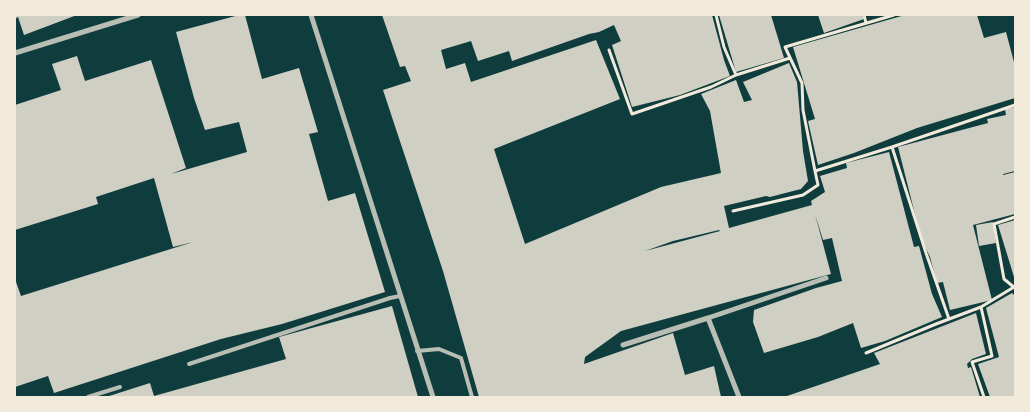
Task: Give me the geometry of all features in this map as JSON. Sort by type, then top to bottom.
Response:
[{"type":"street","points":[[15,53],[138,15]]},
{"type":"street","points":[[311,15],[433,397]]},
{"type":"street","points":[[623,345],[826,278]]},
{"type":"street","points":[[708,318],[739,397]]},
{"type":"lane","points":[[189,364],[400,296]]},
{"type":"lane","points":[[417,351],[439,349],[461,358],[472,397]]},
{"type":"lane","points":[[88,397],[120,387]]},
{"type":"path","points":[[716,15],[724,47],[736,75]]},
{"type":"path","points":[[864,15],[866,23]]},
{"type":"path","points":[[733,211],[804,195],[818,185],[803,110],[802,83],[785,46],[894,15]]},
{"type":"path","points":[[610,50],[632,114],[711,87],[736,75],[790,58]]},
{"type":"path","points":[[815,171],[1015,105]]},
{"type":"path","points":[[892,147],[949,319]]},
{"type":"path","points":[[866,353],[981,307],[1014,288],[1004,279],[994,224],[1015,217]]},
{"type":"path","points":[[981,307],[992,356],[972,362],[984,397]]},
{"type":"building","points":[[15,15],[77,15],[24,35],[18,17],[15,19]]},
{"type":"building","points":[[245,15],[262,79],[299,68],[318,132],[309,134],[328,201],[355,193],[385,292],[282,324],[221,339],[54,393],[48,376],[15,387],[15,279],[21,296],[193,242],[173,247],[154,178],[96,197],[98,204],[15,230],[15,105],[61,90],[52,64],[77,56],[85,81],[151,60],[186,168],[171,174],[247,152],[239,122],[205,130],[176,32]]},
{"type":"building","points":[[382,15],[712,15],[730,76],[680,95],[632,107],[612,45],[621,41],[614,25],[599,32],[512,61],[509,51],[478,61],[471,41],[441,50],[446,69],[465,63],[471,82],[596,40],[620,99],[494,149],[525,244],[661,187],[721,173],[710,111],[701,94],[736,80],[744,102],[752,100],[743,82],[789,63],[797,82],[803,151],[808,181],[801,189],[724,206],[729,228],[812,205],[811,201],[825,192],[820,176],[847,168],[846,163],[889,152],[914,247],[919,246],[932,294],[942,317],[885,341],[861,348],[853,323],[818,337],[764,353],[753,322],[754,310],[842,281],[832,238],[823,240],[815,214],[831,274],[621,331],[585,357],[584,364],[673,333],[685,375],[714,366],[721,397],[479,397],[443,271],[383,90],[411,81],[405,66],[400,67]],"holes":[[[720,231],[645,251],[673,241]]]},
{"type":"building","points":[[719,15],[771,15],[784,58],[736,72]]},
{"type":"building","points":[[818,15],[862,15],[864,19],[824,33]]},
{"type":"building","points":[[905,15],[977,15],[984,38],[1006,32],[1015,66],[1015,98],[917,128],[818,165],[808,121],[815,119],[793,47]]},
{"type":"building","points":[[1015,107],[1015,171],[1003,175],[1015,172],[1015,214],[973,225],[992,300],[950,310],[943,282],[937,283],[930,257],[921,238],[898,147],[988,123],[987,119],[1006,115],[1005,109]]},
{"type":"building","points":[[1015,220],[1015,280],[998,225]]},
{"type":"building","points":[[993,222],[996,243],[979,246],[976,225]]},
{"type":"building","points":[[1012,293],[1015,296],[1015,397],[990,397],[978,364],[999,357],[986,308]]},
{"type":"building","points":[[392,306],[418,397],[106,397],[150,383],[154,396],[286,359],[279,337]]},
{"type":"building","points":[[976,313],[986,354],[972,359],[967,364],[968,368],[971,367],[980,397],[784,397],[880,364],[874,353]]}]
